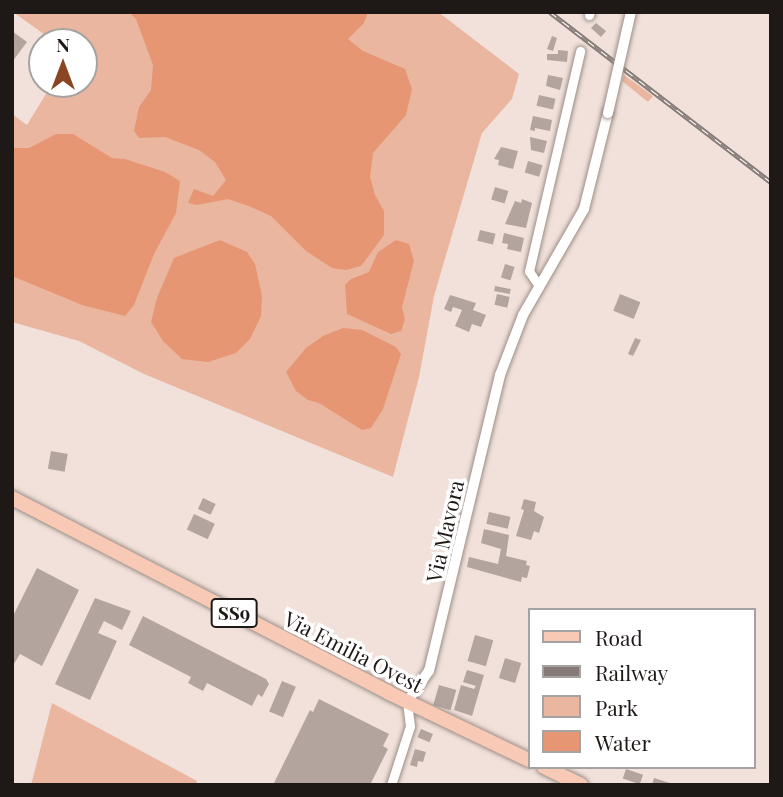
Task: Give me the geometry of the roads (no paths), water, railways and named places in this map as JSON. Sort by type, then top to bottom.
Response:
[{"type":"main road","name":"Via Emilia Ovest","points":[[12,498],[407,702],[528,760]]},
{"type":"main road","points":[[548,769],[581,785]]},
{"type":"street","name":"Via Mavora","points":[[407,702],[429,671],[500,374],[512,340],[539,286],[563,250],[584,209],[632,12]]},
{"type":"street","points":[[539,286],[529,271],[580,51]]},
{"type":"street","points":[[391,785],[410,726],[407,702]]},
{"type":"water","points":[[129,12],[368,12],[364,23],[348,39],[363,51],[405,69],[412,89],[406,115],[373,153],[370,177],[375,195],[384,211],[384,235],[361,266],[346,270],[332,268],[306,251],[271,216],[251,207],[228,199],[197,205],[188,203],[194,189],[213,196],[226,180],[215,162],[199,150],[165,137],[139,138],[134,131],[139,107],[151,90],[153,65],[136,19]]},
{"type":"water","points":[[56,134],[73,134],[112,158],[125,159],[165,172],[180,181],[176,213],[154,254],[134,305],[125,316],[82,305],[12,276],[12,148],[29,148]]},
{"type":"water","points":[[220,240],[247,252],[255,264],[262,296],[261,316],[250,339],[236,353],[208,362],[182,359],[163,341],[151,322],[157,298],[174,258]]},
{"type":"water","points":[[396,240],[409,244],[414,261],[402,307],[405,319],[401,331],[391,334],[347,314],[345,285],[351,279],[369,272],[378,252]]},
{"type":"water","points":[[343,328],[362,330],[396,347],[401,354],[383,409],[371,428],[362,430],[319,403],[308,400],[296,391],[286,372],[306,348],[323,336]]},
{"type":"railway","points":[[550,12],[771,182]]}]
